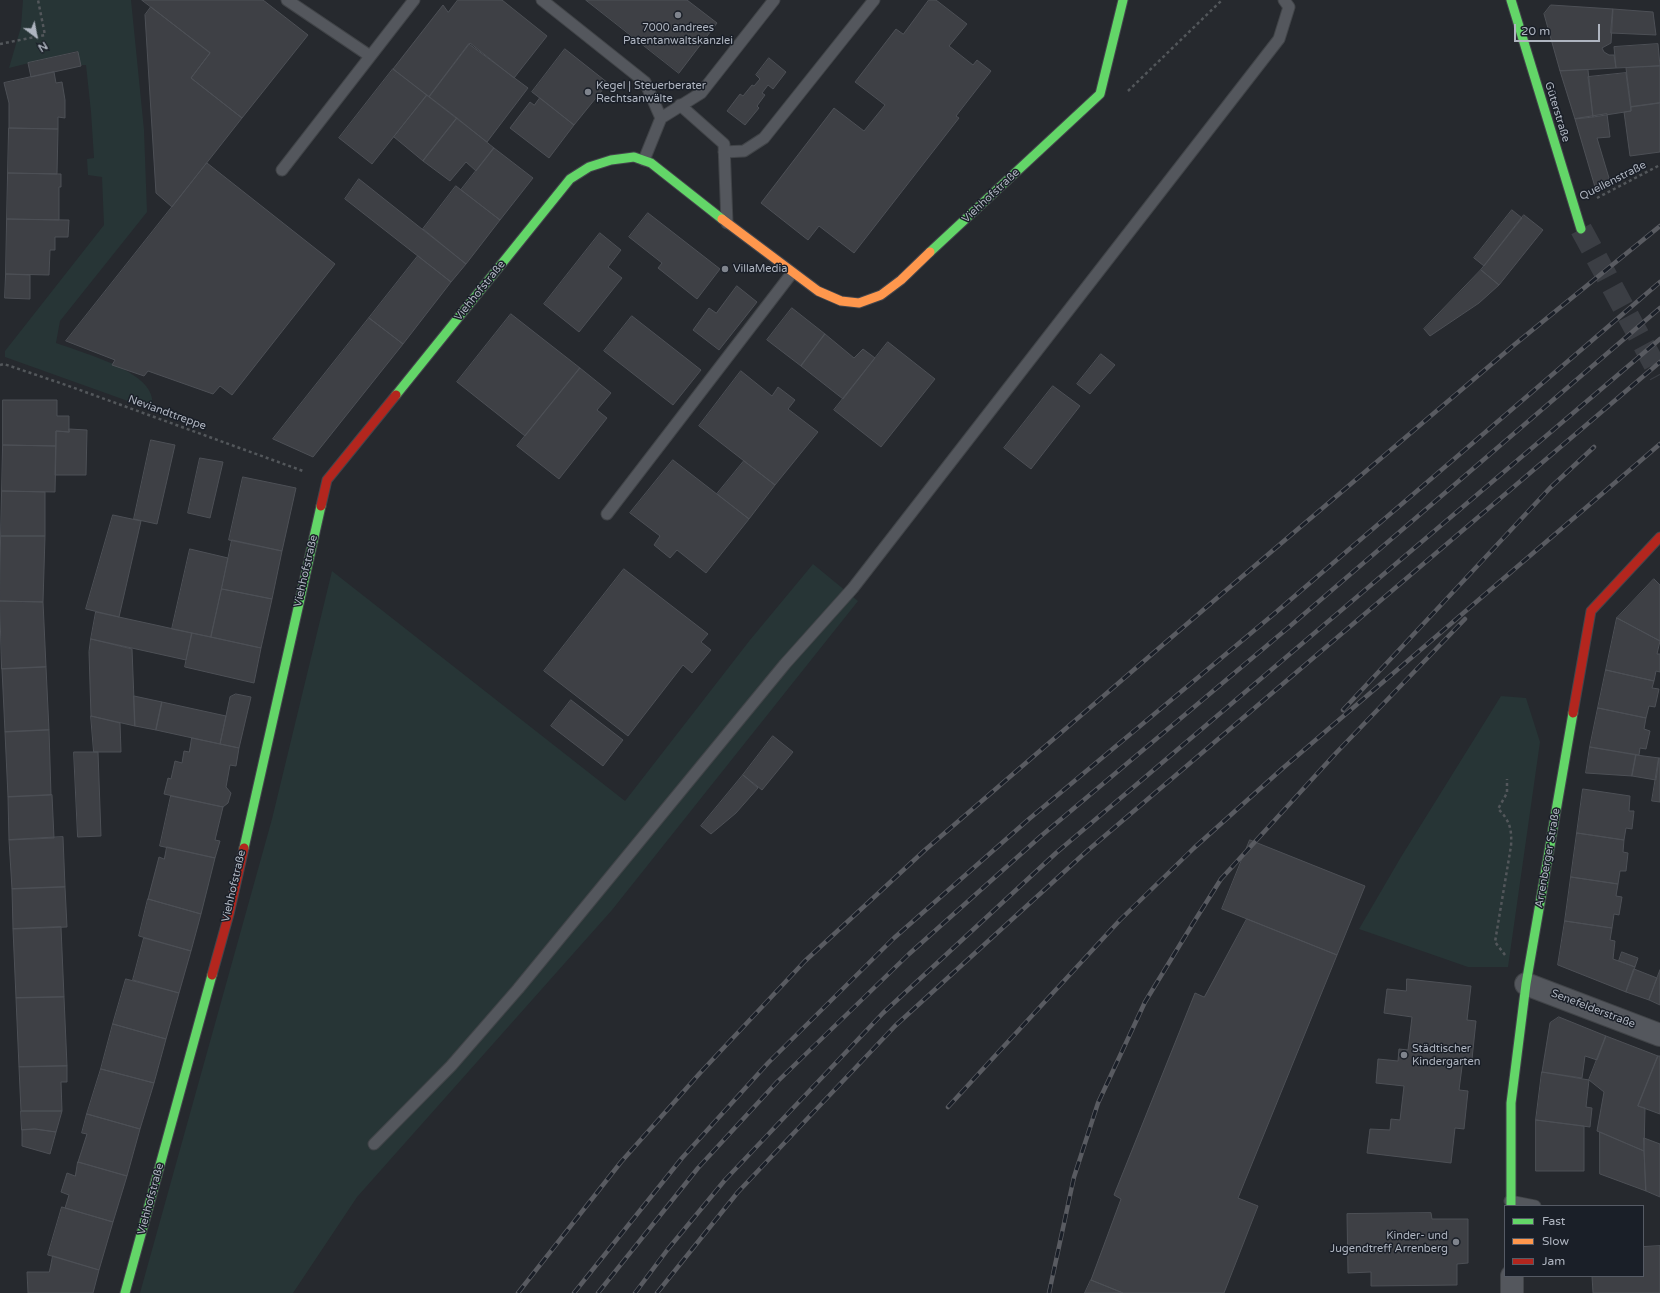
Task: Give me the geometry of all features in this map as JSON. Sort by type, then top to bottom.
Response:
[{"type":"street","name":"Viehhofstraße","points":[[125,1293],[228,914],[327,480],[570,179],[589,167],[611,160],[634,157],[651,163],[792,273],[818,291],[840,302],[859,303],[881,295],[901,280],[1100,94],[1123,0]]},
{"type":"street","name":"Güterstraße","points":[[1511,0],[1574,210],[1582,230]]},
{"type":"street","name":"Arrenberger Straße","points":[[1511,1204],[1511,1103],[1528,974],[1591,611],[1660,537]]},
{"type":"street","name":"Senefelderstraße","points":[[1528,974],[1660,1035]]},
{"type":"street","points":[[1512,1277],[1512,1293]]},
{"type":"lane","points":[[287,0],[370,56]]},
{"type":"lane","points":[[282,170],[414,0]]},
{"type":"lane","points":[[542,0],[645,82],[661,118]]},
{"type":"lane","points":[[644,160],[661,118],[701,93],[774,0]]},
{"type":"lane","points":[[724,152],[744,151],[764,138],[874,0]]},
{"type":"lane","points":[[374,1144],[451,1066],[497,1013],[785,664],[853,588],[1279,38],[1289,7],[1284,0]]},
{"type":"lane","points":[[680,105],[724,144],[727,223]]},
{"type":"lane","points":[[608,514],[792,273]]},
{"type":"lane","points":[[1511,1204],[1523,1205]]},
{"type":"path","points":[[0,44],[45,35],[38,0]]},
{"type":"path","points":[[1127,93],[1222,0]]},
{"type":"path","name":"Quellenstraße","points":[[1574,210],[1660,166]]},
{"type":"path","name":"Neviandttreppe","points":[[0,365],[4,364],[66,385],[327,480]]},
{"type":"path","points":[[1507,780],[1507,793],[1498,809],[1509,822],[1512,837],[1495,942],[1509,962],[1528,974]]},
{"type":"shaded area","points":[[23,0],[131,0],[144,130],[147,212],[60,321],[56,343],[104,360],[129,372],[139,379],[150,391],[153,410],[5,357],[5,351],[104,225],[102,177],[88,175],[87,159],[94,158],[86,65],[81,65],[77,51],[9,68],[21,27]]},
{"type":"shaded area","points":[[813,564],[858,601],[612,910],[357,1197],[293,1293],[140,1293],[272,819],[332,571],[625,801],[750,640]]},
{"type":"shaded area","points":[[1501,696],[1526,698],[1540,742],[1508,967],[1468,967],[1359,929],[1401,857]]},
{"type":"building","points":[[142,0],[263,0],[308,35],[242,118],[191,78],[210,53]]},
{"type":"building","points":[[458,0],[502,0],[547,36],[514,78],[470,43],[429,97],[393,69],[443,5],[448,12]]},
{"type":"building","points":[[586,0],[687,0],[717,23],[679,73]]},
{"type":"building","points":[[929,0],[936,0],[967,24],[949,46],[973,65],[977,60],[991,71],[956,116],[959,118],[854,253],[819,226],[808,240],[761,203],[834,108],[864,131],[885,105],[855,82],[896,29],[903,34]]},
{"type":"building","points":[[1551,5],[1613,9],[1611,43],[1602,48],[1604,52],[1609,55],[1614,55],[1616,68],[1560,71],[1544,14]]},
{"type":"building","points":[[151,7],[210,53],[191,78],[242,118],[172,207],[156,193],[145,15]]},
{"type":"building","points":[[1613,9],[1653,12],[1656,35],[1611,33]]},
{"type":"building","points":[[469,44],[528,88],[487,142],[429,97]]},
{"type":"building","points":[[1658,44],[1660,66],[1616,68],[1614,47]]},
{"type":"building","points":[[565,49],[608,83],[574,125],[532,92]]},
{"type":"building","points":[[78,52],[81,66],[31,77],[28,63]]},
{"type":"building","points":[[769,58],[786,72],[773,89],[768,85],[762,93],[765,95],[757,106],[759,108],[745,125],[727,111],[740,94],[743,96],[752,85],[754,86],[760,79],[756,75]]},
{"type":"building","points":[[1660,66],[1660,103],[1631,107],[1626,68]]},
{"type":"building","points":[[393,69],[427,95],[372,164],[339,138]]},
{"type":"building","points":[[1588,70],[1593,117],[1575,119],[1560,71]]},
{"type":"building","points":[[54,72],[56,83],[62,82],[65,100],[65,118],[58,117],[58,129],[9,128],[9,103],[4,83]]},
{"type":"building","points":[[1626,73],[1631,111],[1593,117],[1588,77]]},
{"type":"building","points":[[427,95],[457,118],[423,161],[394,137]]},
{"type":"building","points":[[540,98],[574,125],[549,158],[510,128],[530,102],[534,105]]},
{"type":"building","points":[[1660,103],[1660,152],[1630,156],[1624,112],[1631,111],[1631,107]]},
{"type":"building","points":[[1607,114],[1610,137],[1597,138],[1609,178],[1606,183],[1595,187],[1575,119]]},
{"type":"building","points":[[457,118],[494,148],[476,171],[466,162],[450,181],[423,161]]},
{"type":"building","points":[[9,128],[58,129],[57,174],[8,173]]},
{"type":"building","points":[[494,148],[533,178],[500,220],[461,190]]},
{"type":"building","points":[[207,163],[335,264],[232,395],[220,386],[213,394],[148,371],[144,376],[112,365],[115,360],[66,341]]},
{"type":"building","points":[[8,173],[61,174],[61,187],[59,187],[59,220],[7,219]]},
{"type":"building","points":[[359,179],[466,264],[451,282],[345,199]]},
{"type":"building","points":[[456,186],[500,220],[466,264],[423,229]]},
{"type":"building","points":[[1512,210],[1522,218],[1484,266],[1474,258]]},
{"type":"building","points":[[648,213],[720,269],[697,299],[658,268],[662,263],[629,237]]},
{"type":"building","points":[[1524,215],[1543,230],[1499,285],[1481,270]]},
{"type":"building","points":[[7,219],[69,220],[68,237],[55,237],[55,250],[50,250],[49,275],[6,274]]},
{"type":"building","points":[[600,233],[621,250],[608,267],[622,278],[579,332],[544,304]]},
{"type":"building","points":[[418,256],[451,282],[403,344],[369,318]]},
{"type":"building","points":[[1481,270],[1499,285],[1479,303],[1430,336],[1424,329]]},
{"type":"building","points":[[6,274],[30,275],[30,299],[5,298]]},
{"type":"building","points":[[737,286],[757,302],[719,350],[693,330],[709,308],[716,313]]},
{"type":"building","points":[[792,308],[825,334],[801,366],[767,340]]},
{"type":"building","points":[[511,314],[580,368],[525,436],[457,382]]},
{"type":"building","points":[[632,316],[701,370],[673,405],[604,351]]},
{"type":"building","points":[[369,318],[403,344],[313,457],[273,439]]},
{"type":"building","points":[[825,334],[854,358],[863,349],[875,358],[843,399],[801,366]]},
{"type":"building","points":[[888,342],[935,379],[881,447],[834,410]]},
{"type":"building","points":[[1101,354],[1115,365],[1090,394],[1077,384]]},
{"type":"building","points":[[580,368],[611,393],[597,410],[607,418],[559,479],[517,446]]},
{"type":"building","points":[[741,371],[772,396],[778,387],[795,400],[788,409],[818,432],[775,485],[699,426]]},
{"type":"building","points":[[1053,386],[1080,406],[1031,469],[1004,448]]},
{"type":"building","points":[[3,400],[57,400],[57,416],[69,416],[69,432],[56,431],[56,446],[3,445]]},
{"type":"building","points":[[69,429],[87,430],[86,475],[55,475],[56,431],[69,432]]},
{"type":"building","points":[[151,440],[175,445],[157,524],[134,519]]},
{"type":"building","points":[[3,445],[56,446],[55,492],[2,491]]},
{"type":"building","points":[[200,458],[223,462],[210,518],[188,513]]},
{"type":"building","points":[[673,460],[749,519],[706,573],[677,550],[670,558],[654,545],[660,536],[630,513]]},
{"type":"building","points":[[744,461],[775,485],[749,519],[717,494]]},
{"type":"building","points":[[243,477],[296,488],[282,551],[229,540]]},
{"type":"building","points":[[2,491],[45,492],[45,536],[1,536]]},
{"type":"building","points":[[113,515],[141,521],[119,617],[86,609]]},
{"type":"building","points":[[1,536],[45,536],[43,602],[0,601]]},
{"type":"building","points":[[232,540],[282,551],[272,599],[222,589]]},
{"type":"building","points":[[190,549],[228,558],[211,637],[172,629]]},
{"type":"building","points":[[624,569],[708,634],[701,642],[711,650],[692,673],[683,665],[628,736],[544,671]]},
{"type":"building","points":[[1654,579],[1660,585],[1660,641],[1617,618]]},
{"type":"building","points":[[222,589],[272,599],[261,648],[211,637]]},
{"type":"building","points":[[0,601],[43,602],[46,667],[2,669]]},
{"type":"building","points":[[96,612],[192,633],[186,660],[91,639]]},
{"type":"building","points":[[1617,618],[1660,641],[1657,654],[1660,654],[1660,672],[1656,671],[1654,681],[1606,670]]},
{"type":"building","points":[[192,633],[261,648],[254,683],[185,667]]},
{"type":"building","points":[[91,639],[132,649],[135,726],[91,716],[89,652]]},
{"type":"building","points":[[46,667],[49,730],[5,732],[2,669]]},
{"type":"building","points":[[1606,670],[1654,681],[1652,688],[1659,689],[1655,707],[1649,706],[1646,718],[1598,708]]},
{"type":"building","points":[[236,694],[251,697],[239,748],[220,744],[230,697]]},
{"type":"building","points":[[134,696],[162,702],[156,730],[135,726]]},
{"type":"building","points":[[571,700],[623,740],[603,766],[551,726]]},
{"type":"building","points":[[162,702],[226,716],[220,744],[156,730]]},
{"type":"building","points":[[1598,708],[1646,718],[1644,729],[1650,731],[1646,749],[1640,748],[1639,755],[1590,747]]},
{"type":"building","points":[[91,716],[120,723],[121,752],[94,752]]},
{"type":"building","points":[[49,730],[51,795],[8,797],[5,732]]},
{"type":"building","points":[[773,736],[793,752],[762,790],[743,775]]},
{"type":"building","points":[[192,738],[239,748],[236,766],[230,765],[226,787],[231,793],[228,803],[223,807],[164,794],[168,778],[171,779],[175,761],[182,763],[184,751],[189,752]]},
{"type":"building","points":[[1590,747],[1636,755],[1632,776],[1586,773]]},
{"type":"building","points":[[74,752],[98,752],[101,836],[78,837]]},
{"type":"building","points":[[1636,755],[1659,758],[1656,780],[1632,776]]},
{"type":"building","points":[[1660,758],[1660,802],[1652,801]]},
{"type":"building","points":[[743,775],[758,788],[736,813],[711,834],[701,826]]},
{"type":"building","points":[[1583,789],[1630,796],[1629,811],[1634,811],[1632,829],[1626,828],[1624,840],[1577,833]]},
{"type":"building","points":[[52,795],[54,838],[9,840],[8,797]]},
{"type":"building","points":[[171,796],[223,807],[215,840],[220,841],[215,858],[160,846]]},
{"type":"building","points":[[1577,833],[1624,840],[1623,852],[1628,853],[1626,871],[1620,871],[1618,884],[1571,877]]},
{"type":"building","points":[[63,837],[65,887],[12,889],[9,840]]},
{"type":"building","points":[[1250,840],[1365,886],[1337,955],[1222,909]]},
{"type":"building","points":[[167,847],[215,858],[201,914],[148,899],[159,857],[164,859]]},
{"type":"building","points":[[1571,877],[1618,884],[1616,896],[1622,897],[1619,915],[1614,914],[1612,928],[1565,921]]},
{"type":"building","points":[[65,887],[67,927],[13,929],[12,889]]},
{"type":"building","points":[[148,899],[201,914],[191,951],[139,936]]},
{"type":"building","points":[[1247,919],[1337,955],[1238,1198],[1258,1206],[1224,1293],[1123,1293],[1091,1280],[1121,1199],[1114,1195],[1195,993],[1204,997]]},
{"type":"building","points":[[1565,921],[1612,928],[1610,940],[1615,941],[1613,959],[1635,967],[1626,992],[1558,965]]},
{"type":"building","points":[[61,927],[64,997],[16,998],[13,929]]},
{"type":"building","points":[[144,938],[191,951],[179,993],[133,980]]},
{"type":"building","points":[[1622,952],[1638,958],[1635,967],[1619,961]]},
{"type":"building","points":[[1634,969],[1657,978],[1649,1000],[1626,992]]},
{"type":"building","points":[[1660,970],[1660,1005],[1649,1000]]},
{"type":"building","points":[[126,979],[179,993],[166,1039],[113,1024]]},
{"type":"building","points":[[1407,979],[1471,986],[1467,1020],[1476,1021],[1472,1059],[1463,1059],[1459,1090],[1468,1091],[1464,1129],[1455,1128],[1451,1163],[1367,1153],[1370,1129],[1390,1130],[1391,1119],[1400,1120],[1404,1086],[1376,1083],[1378,1059],[1398,1061],[1399,1049],[1408,1050],[1412,1017],[1384,1013],[1387,989],[1406,991]]},
{"type":"building","points":[[64,997],[67,1066],[19,1067],[16,998]]},
{"type":"building","points":[[1559,1017],[1606,1036],[1597,1060],[1585,1056],[1582,1078],[1542,1072],[1550,1023]]},
{"type":"building","points":[[113,1024],[166,1039],[154,1083],[101,1069]]},
{"type":"building","points":[[1606,1036],[1658,1056],[1638,1106],[1645,1108],[1644,1151],[1597,1131],[1604,1092],[1589,1080]]},
{"type":"building","points":[[1658,1056],[1660,1056],[1660,1114],[1638,1106]]},
{"type":"building","points":[[67,1066],[67,1082],[61,1082],[62,1111],[21,1111],[19,1067]]},
{"type":"building","points":[[101,1069],[154,1083],[140,1129],[87,1114]]},
{"type":"building","points":[[1542,1072],[1589,1080],[1586,1107],[1592,1108],[1590,1127],[1536,1120]]},
{"type":"building","points":[[21,1111],[62,1111],[56,1132],[35,1129],[22,1130]]},
{"type":"building","points":[[87,1114],[140,1129],[127,1176],[78,1162],[87,1134],[82,1133]]},
{"type":"building","points":[[1536,1120],[1584,1126],[1584,1171],[1536,1171]]},
{"type":"building","points":[[35,1129],[56,1132],[50,1154],[22,1146],[22,1130]]},
{"type":"building","points":[[1600,1132],[1644,1151],[1646,1191],[1600,1174]]},
{"type":"building","points":[[1644,1138],[1660,1144],[1660,1197],[1646,1191]]},
{"type":"building","points":[[78,1162],[127,1176],[113,1222],[65,1208],[69,1195],[61,1192],[67,1173],[75,1176]]},
{"type":"building","points":[[62,1207],[113,1222],[99,1270],[48,1255]]},
{"type":"building","points":[[1431,1213],[1432,1219],[1468,1219],[1468,1263],[1457,1264],[1457,1285],[1371,1286],[1371,1272],[1348,1273],[1347,1214]]},
{"type":"building","points":[[1660,1246],[1660,1293],[1593,1293],[1592,1277],[1644,1277],[1644,1247]]},
{"type":"building","points":[[53,1256],[99,1270],[93,1293],[28,1293],[27,1272],[49,1272]]},
{"type":"building","points":[[1091,1280],[1123,1293],[1085,1293]]},
{"type":"tunnel","points":[[1581,229],[1660,375]]},
{"type":"railway","points":[[518,1293],[621,1162],[700,1073],[805,961],[925,850],[1224,592],[1514,345],[1660,226]]},
{"type":"railway","points":[[574,1293],[682,1158],[768,1063],[894,938],[1029,819],[1275,613],[1660,282]]},
{"type":"railway","points":[[598,1293],[698,1168],[778,1081],[909,954],[1041,836],[1289,627],[1660,308]]},
{"type":"railway","points":[[635,1293],[668,1249],[725,1180],[883,1013],[1056,853],[1660,339]]},
{"type":"railway","points":[[657,1293],[738,1192],[895,1026],[1087,851],[1660,362]]},
{"type":"railway","points":[[948,1107],[1120,920],[1194,848],[1283,768],[1660,444]]},
{"type":"railway","points":[[1343,710],[1550,488],[1594,447]]},
{"type":"railway","points":[[1049,1293],[1074,1177],[1098,1103],[1145,1002],[1192,925],[1221,879],[1336,753],[1465,619]]},
{"type":"traffic: fast","points":[[930,252],[1100,94],[1123,0]]},
{"type":"traffic: fast","points":[[1511,0],[1581,229]]},
{"type":"traffic: fast","points":[[396,395],[570,179],[589,167],[611,160],[634,157],[651,163],[722,219]]},
{"type":"traffic: fast","points":[[244,848],[321,506]]},
{"type":"traffic: fast","points":[[1511,1205],[1511,1103],[1526,984],[1573,713]]},
{"type":"traffic: fast","points":[[125,1293],[212,975]]},
{"type":"traffic: slow","points":[[722,219],[818,291],[841,301],[859,303],[881,295],[901,280],[930,252]]},
{"type":"traffic: jam","points":[[321,506],[327,480],[396,395]]},
{"type":"traffic: jam","points":[[1573,713],[1591,611],[1660,537]]},
{"type":"traffic: jam","points":[[212,975],[229,914],[244,848]]},
{"type":"place","name":"7000 andrees Patentanwaltskanzlei","points":[[678,15]]},
{"type":"place","name":"Kegel | Steuerberater Rechtsanwälte","points":[[588,92]]},
{"type":"place","name":"VillaMedia","points":[[725,269]]},
{"type":"place","name":"Städtischer Kindergarten","points":[[1404,1055]]},
{"type":"place","name":"Kinder- und Jugendtreff Arrenberg","points":[[1456,1242]]}]
